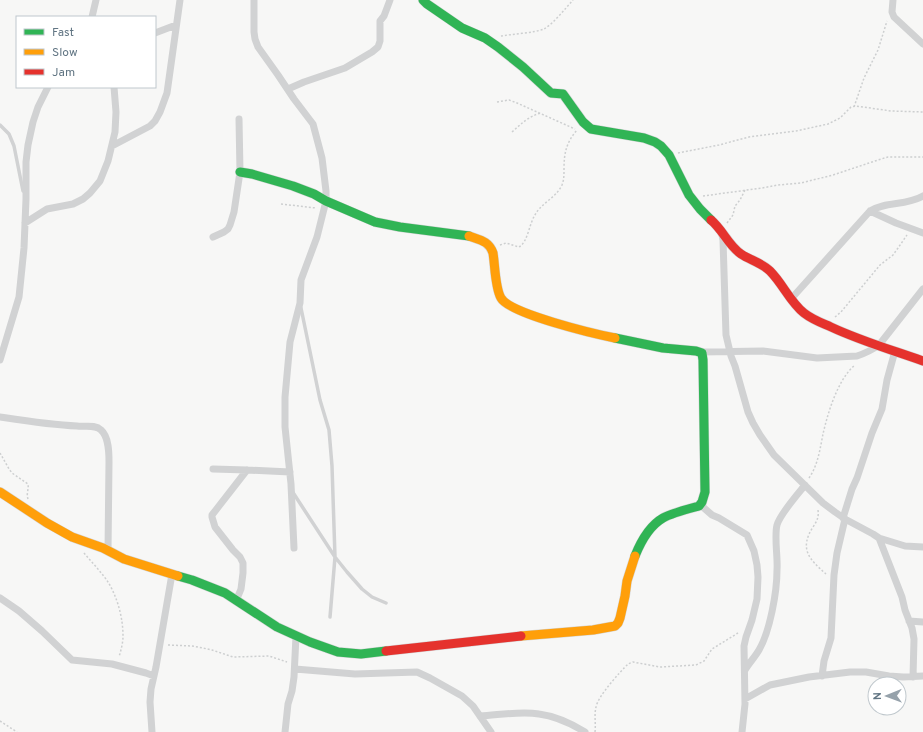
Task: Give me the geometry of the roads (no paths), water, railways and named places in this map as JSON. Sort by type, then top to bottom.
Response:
[{"type":"street","points":[[92,16],[96,0]]},
{"type":"street","points":[[112,146],[150,126],[160,112],[167,93],[180,0]]},
{"type":"street","points":[[288,89],[345,68],[378,47],[380,41],[380,21],[384,16],[390,0]]},
{"type":"street","points":[[423,0],[462,28],[485,38],[498,47],[524,67],[551,93],[563,94],[580,126],[586,125],[593,130],[644,138],[658,144],[668,154],[689,195],[700,209],[715,223],[737,252],[769,270],[791,299],[804,313],[815,320],[844,333],[923,361]]},
{"type":"street","points":[[893,0],[892,12],[894,17],[923,44]]},
{"type":"street","points":[[257,1],[254,32],[255,39],[258,47],[313,124],[322,158],[326,191],[325,205],[317,237],[301,280],[300,303],[290,342],[285,397],[285,427],[292,490],[294,548]]},
{"type":"street","points":[[156,33],[176,26]]},
{"type":"street","points":[[0,360],[19,297],[24,248],[26,162],[28,145],[38,107],[48,88]]},
{"type":"street","points":[[25,223],[48,209],[73,204],[88,196],[100,181],[108,161],[115,132],[116,122],[114,88]]},
{"type":"street","points":[[213,237],[228,229],[234,212],[240,172],[239,119]]},
{"type":"street","points":[[240,172],[293,186],[314,194],[325,205],[375,222],[400,228],[468,236],[482,241],[491,247],[497,286],[500,295],[510,306],[557,323],[611,337],[663,348],[701,352],[763,351],[811,358],[857,356],[870,352],[879,345],[923,289]]},
{"type":"street","points":[[791,299],[875,208],[911,202],[923,196]]},
{"type":"street","points":[[870,212],[923,233]]},
{"type":"street","points":[[721,231],[723,240],[726,328],[730,352],[748,412],[760,435],[774,455],[823,503],[844,518],[879,538],[905,546],[923,547]]},
{"type":"street","points":[[822,676],[824,661],[830,642],[834,575],[844,518],[852,489],[882,409],[887,380],[895,351]]},
{"type":"street","points":[[701,352],[703,360],[704,492],[702,504],[712,516],[719,518],[747,535],[751,542],[757,565],[757,599],[755,611],[745,642],[745,711],[742,732]]},
{"type":"street","points":[[0,417],[27,422],[93,426],[101,430],[108,449],[109,462],[108,551]]},
{"type":"street","points":[[213,469],[290,472]]},
{"type":"street","points":[[236,601],[241,589],[243,563],[240,557],[215,527],[212,515],[247,470]]},
{"type":"street","points":[[745,670],[763,642],[769,624],[777,583],[777,525],[805,485]]},
{"type":"street","points":[[0,492],[47,523],[72,537],[103,548],[134,563],[172,574],[225,593],[277,626],[296,636],[338,652],[355,654],[593,630],[615,626],[620,618],[633,560],[639,545],[648,531],[655,523],[664,517],[697,507],[702,504]]},
{"type":"street","points":[[879,538],[902,597],[912,628],[914,639],[913,677]]},
{"type":"street","points":[[152,732],[150,698],[172,574]]},
{"type":"street","points":[[0,598],[19,611],[72,660],[118,666],[154,676]]},
{"type":"street","points":[[909,621],[923,622]]},
{"type":"street","points":[[285,732],[288,704],[292,691],[295,667],[296,636]]},
{"type":"street","points":[[295,667],[355,674],[417,672],[462,696],[472,706],[491,732]]},
{"type":"street","points":[[745,699],[770,685],[860,671],[889,676],[923,676]]},
{"type":"street","points":[[480,716],[526,713],[538,714],[565,722],[585,732]]},
{"type":"lane","points":[[0,126],[9,134],[14,146],[26,200]]},
{"type":"lane","points":[[300,303],[320,400],[329,430],[332,466],[335,557],[330,617]]},
{"type":"lane","points":[[292,490],[335,557],[362,589],[372,597],[386,604]]}]
